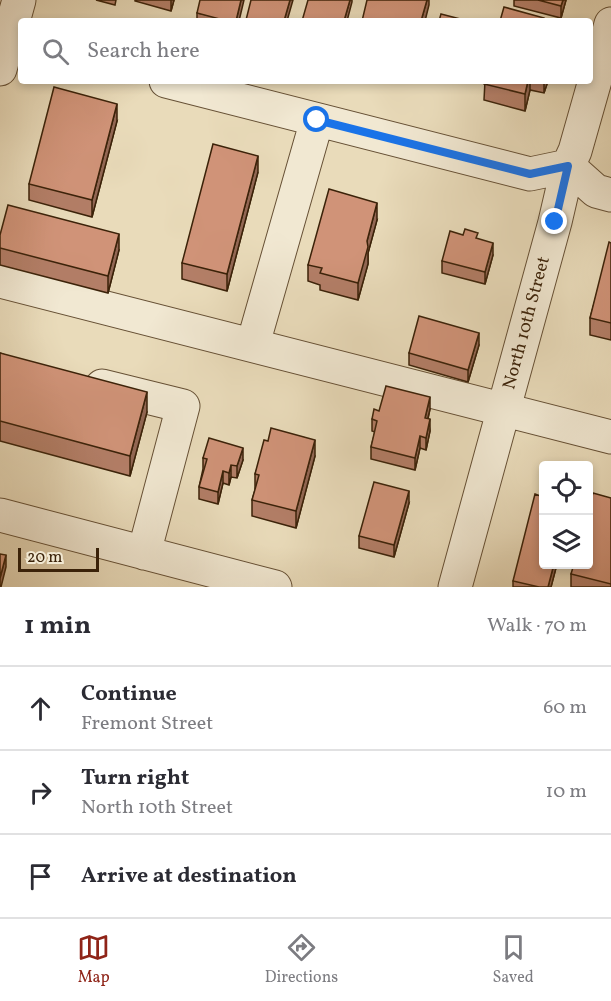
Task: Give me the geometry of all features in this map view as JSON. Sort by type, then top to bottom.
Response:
[{"type":"street","points":[[7,47],[19,0]]},
{"type":"street","name":"North 10th Street","points":[[455,587],[555,222],[568,166],[575,151],[611,24]]},
{"type":"street","points":[[178,84],[530,174],[568,166],[596,191],[611,195]]},
{"type":"street","points":[[253,344],[317,120]]},
{"type":"street","points":[[0,280],[611,437]]},
{"type":"street","points":[[69,377],[183,406],[144,553]]},
{"type":"street","points":[[0,515],[275,587]]},
{"type":"building","points":[[200,0],[241,0],[237,18],[216,18],[197,13]]},
{"type":"building","points":[[251,0],[290,0],[285,18],[246,18]]},
{"type":"building","points":[[308,0],[350,0],[345,18],[303,18]]},
{"type":"building","points":[[367,0],[427,0],[422,18],[363,18]]},
{"type":"building","points":[[538,0],[563,0],[561,6]]},
{"type":"building","points":[[504,7],[544,18],[501,18]]},
{"type":"building","points":[[441,14],[456,18],[440,18]]},
{"type":"building","points":[[484,84],[527,84],[525,94]]},
{"type":"building","points":[[54,87],[117,104],[92,200],[29,184]]},
{"type":"building","points":[[213,144],[258,156],[227,274],[182,263]]},
{"type":"building","points":[[329,189],[377,203],[358,283],[320,273],[322,268],[308,265]]},
{"type":"building","points":[[8,205],[119,234],[108,276],[0,248],[0,235]]},
{"type":"building","points":[[465,229],[478,233],[476,238],[493,243],[485,272],[442,261],[450,231],[463,235]]},
{"type":"building","points":[[609,242],[611,243],[611,323],[590,318]]},
{"type":"building","points":[[419,316],[479,333],[468,370],[409,353]]},
{"type":"building","points":[[0,353],[147,392],[130,456],[0,421]]},
{"type":"building","points":[[386,386],[430,397],[425,418],[430,419],[426,438],[420,436],[415,458],[371,447],[377,421],[372,419],[374,409],[379,411]]},
{"type":"building","points":[[271,428],[315,440],[296,511],[252,500],[259,475],[255,474],[264,440],[268,441]]},
{"type":"building","points":[[209,438],[243,448],[237,466],[231,465],[229,473],[223,471],[218,492],[199,487],[207,459],[203,458]]},
{"type":"building","points":[[374,482],[409,491],[394,545],[359,536]]},
{"type":"building","points":[[593,493],[611,498],[611,584],[571,574],[572,569],[593,569]]},
{"type":"building","points":[[535,494],[539,496],[539,569],[553,569],[548,587],[513,581]]},
{"type":"building","points":[[0,554],[6,555],[0,578]]},
{"type":"route","points":[[317,120],[530,174],[568,166],[555,222]]}]
